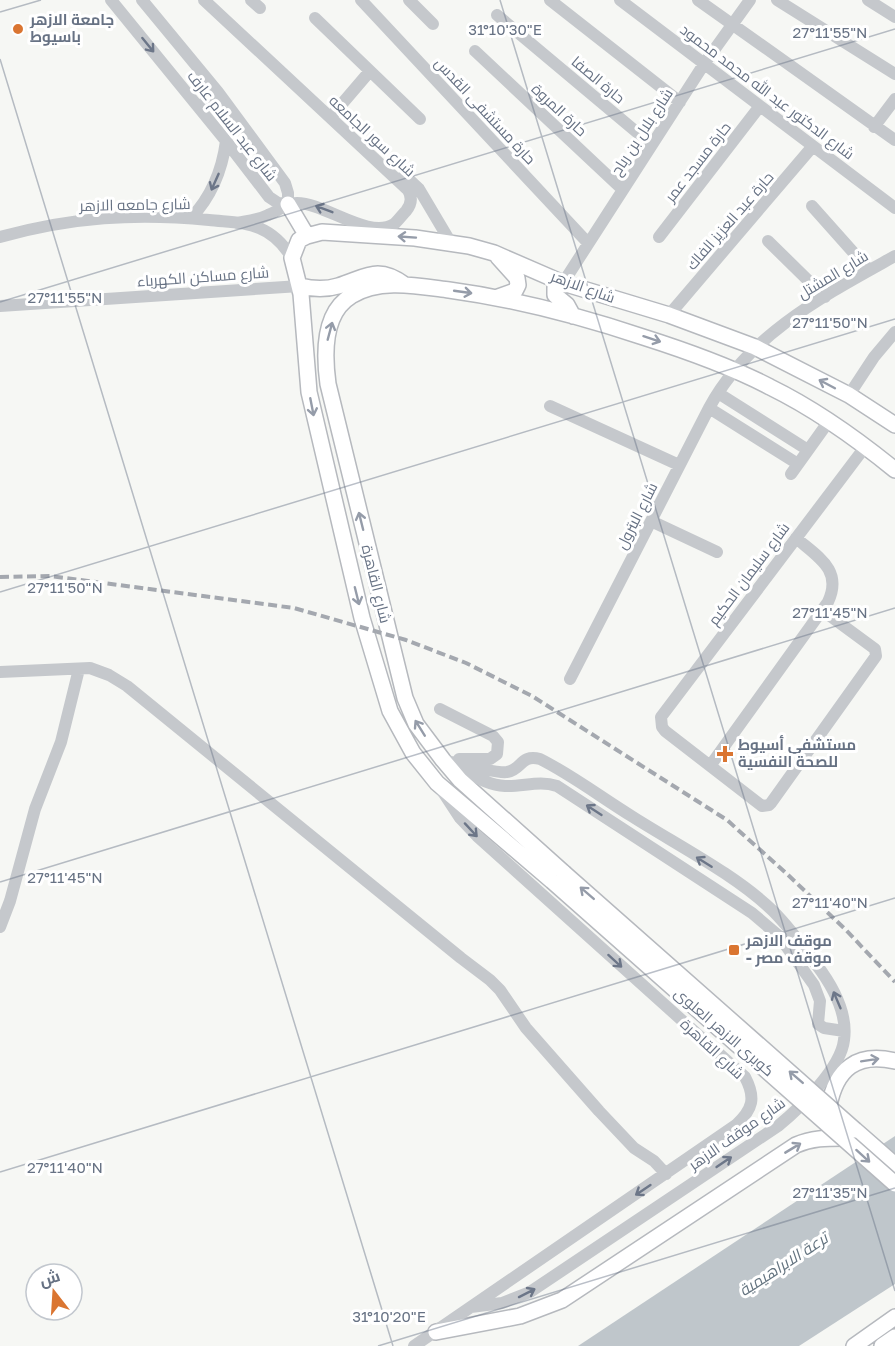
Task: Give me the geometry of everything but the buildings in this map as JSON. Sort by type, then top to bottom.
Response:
[{"type":"main road","points":[[288,204],[307,236],[299,240],[292,258],[300,286],[325,289],[345,284],[364,275],[378,273],[392,277],[405,285]]},
{"type":"main road","name":"شارع الازهر","points":[[307,236],[330,232],[415,238],[451,243],[494,253],[536,269],[563,283],[669,315],[755,347],[849,395],[895,425]]},
{"type":"main road","points":[[494,253],[512,271],[518,285],[515,291],[498,297]]},
{"type":"main road","points":[[563,283],[557,286],[555,295],[567,305],[573,316]]},
{"type":"main road","name":"شارع الازهر","points":[[405,285],[498,297],[573,316],[658,341],[735,369],[803,404],[895,470]]},
{"type":"main road","name":"شارع القاهرة","points":[[405,285],[370,288],[348,297],[332,321],[325,350],[325,364],[333,407],[405,698],[417,724],[442,760],[558,877]]},
{"type":"main road","name":"شارع القاهرة","points":[[300,286],[306,366],[314,418],[375,662],[390,711],[414,753],[437,783],[558,877]]},
{"type":"main road","name":"كوبرى الازهر العلوى","points":[[558,877],[829,1106],[895,1165]]},
{"type":"main road","name":"كوبرى الازهر العلوى","points":[[558,877],[895,1184]]},
{"type":"main road","points":[[829,1106],[831,1093],[838,1077],[848,1067],[866,1059],[895,1061]]},
{"type":"main road","points":[[436,1332],[534,1312],[562,1300],[796,1145],[808,1140],[844,1138]]},
{"type":"main road","points":[[854,1346],[895,1317]]},
{"type":"main road","points":[[882,1346],[895,1337]]},
{"type":"street","name":"شارع عبد السلام عارف","points":[[111,0],[269,197],[278,203],[288,204],[285,183],[218,92],[142,0]]},
{"type":"street","name":"شارع سور الجامعه","points":[[204,0],[408,190],[411,197],[410,207],[395,223],[383,228],[364,226],[308,204],[288,204]]},
{"type":"street","name":"شارع سور الجامعه","points":[[214,0],[419,189],[451,243]]},
{"type":"street","name":"حارة مستشفى القدس","points":[[361,0],[588,243]]},
{"type":"street","points":[[409,0],[433,24]]},
{"type":"street","points":[[550,0],[680,102]]},
{"type":"street","name":"شارع الدكتور عبد الله محمد محمود","points":[[620,0],[895,208]]},
{"type":"street","points":[[698,0],[895,140]]},
{"type":"street","name":"شارع بلال بن رباح","points":[[563,283],[704,64],[750,0]]},
{"type":"street","points":[[777,0],[895,75]]},
{"type":"street","points":[[868,0],[895,17]]},
{"type":"street","name":"حارة الصفا","points":[[497,15],[652,145]]},
{"type":"street","points":[[315,18],[420,119]]},
{"type":"street","name":"حارة المروة","points":[[474,51],[622,190]]},
{"type":"street","points":[[335,112],[370,71]]},
{"type":"street","points":[[199,107],[218,92]]},
{"type":"street","points":[[874,127],[895,99]]},
{"type":"street","name":"حارة مسجد عمر","points":[[659,237],[760,106]]},
{"type":"street","points":[[191,218],[206,200],[217,178],[222,166],[226,141]]},
{"type":"street","name":"حارة عبد العزيز الفاك","points":[[669,315],[813,146]]},
{"type":"street","name":"شارع جامعه الازهر","points":[[237,223],[267,216],[288,204]]},
{"type":"street","points":[[812,206],[869,270]]},
{"type":"street","name":"شارع جامعه الازهر","points":[[0,237],[50,224],[90,219],[134,216],[191,218],[251,225],[279,241],[292,258]]},
{"type":"street","points":[[0,231],[20,231]]},
{"type":"street","points":[[768,241],[825,297]]},
{"type":"street","name":"شارع المشتل","points":[[735,369],[755,347],[783,323],[895,255]]},
{"type":"street","name":"شارع مساكن الكهرباء","points":[[0,306],[300,286]]},
{"type":"street","points":[[849,395],[874,357],[895,332]]},
{"type":"street","name":"شارع البترول","points":[[570,679],[709,408],[735,369]]},
{"type":"street","points":[[718,393],[808,450]]},
{"type":"street","points":[[549,406],[679,465]]},
{"type":"street","points":[[709,408],[794,469],[829,422]]},
{"type":"street","name":"شارع سليمان الحكيم","points":[[710,766],[665,731],[661,722],[662,713],[865,447]]},
{"type":"street","points":[[651,521],[717,552]]},
{"type":"street","points":[[796,538],[823,562],[831,573],[833,592],[710,766],[762,806],[769,806],[876,656],[875,649],[822,610]]},
{"type":"street","points":[[0,672],[90,668],[109,675],[127,686],[490,980],[500,990],[525,1028],[598,1111],[634,1148],[654,1161],[666,1174]]},
{"type":"street","points":[[0,927],[10,901],[35,809],[61,742],[79,669]]},
{"type":"street","points":[[440,709],[493,736],[499,746],[497,754],[489,759],[442,760]]},
{"type":"street","name":"شارع موقف الازهر","points":[[442,760],[504,773],[511,771],[529,758],[540,759],[739,884],[762,902],[786,926],[827,978],[844,1020],[844,1040],[840,1054],[809,1097],[778,1126],[531,1292],[502,1303],[471,1307]]},
{"type":"street","points":[[442,760],[483,781],[494,784],[505,786],[544,783],[557,786],[752,913],[779,936],[814,985],[820,1001],[818,1024],[824,1028],[844,1030]]},
{"type":"street","name":"شارع القاهرة","points":[[414,1346],[736,1125],[747,1115],[752,1100],[751,1089],[745,1077],[477,836],[447,801],[437,783]]},
{"type":"street","points":[[625,831],[633,817]]},
{"type":"street","points":[[752,913],[762,902]]},
{"type":"water","name":"ترعة الابراهيمية","points":[[895,1136],[895,1284],[799,1346],[578,1346]]},
{"type":"railway","points":[[0,577],[50,576],[294,608],[406,640],[466,663],[532,696],[727,820],[845,929],[895,982]]},
{"type":"place","name":"جامعة الازهر باسيوط","points":[[18,29]]},
{"type":"place","name":"مستشفى أسيوط للصحة النفسية","points":[[725,754]]},
{"type":"place","name":"موقف الازهر - موقف مصر","points":[[734,950]]}]
